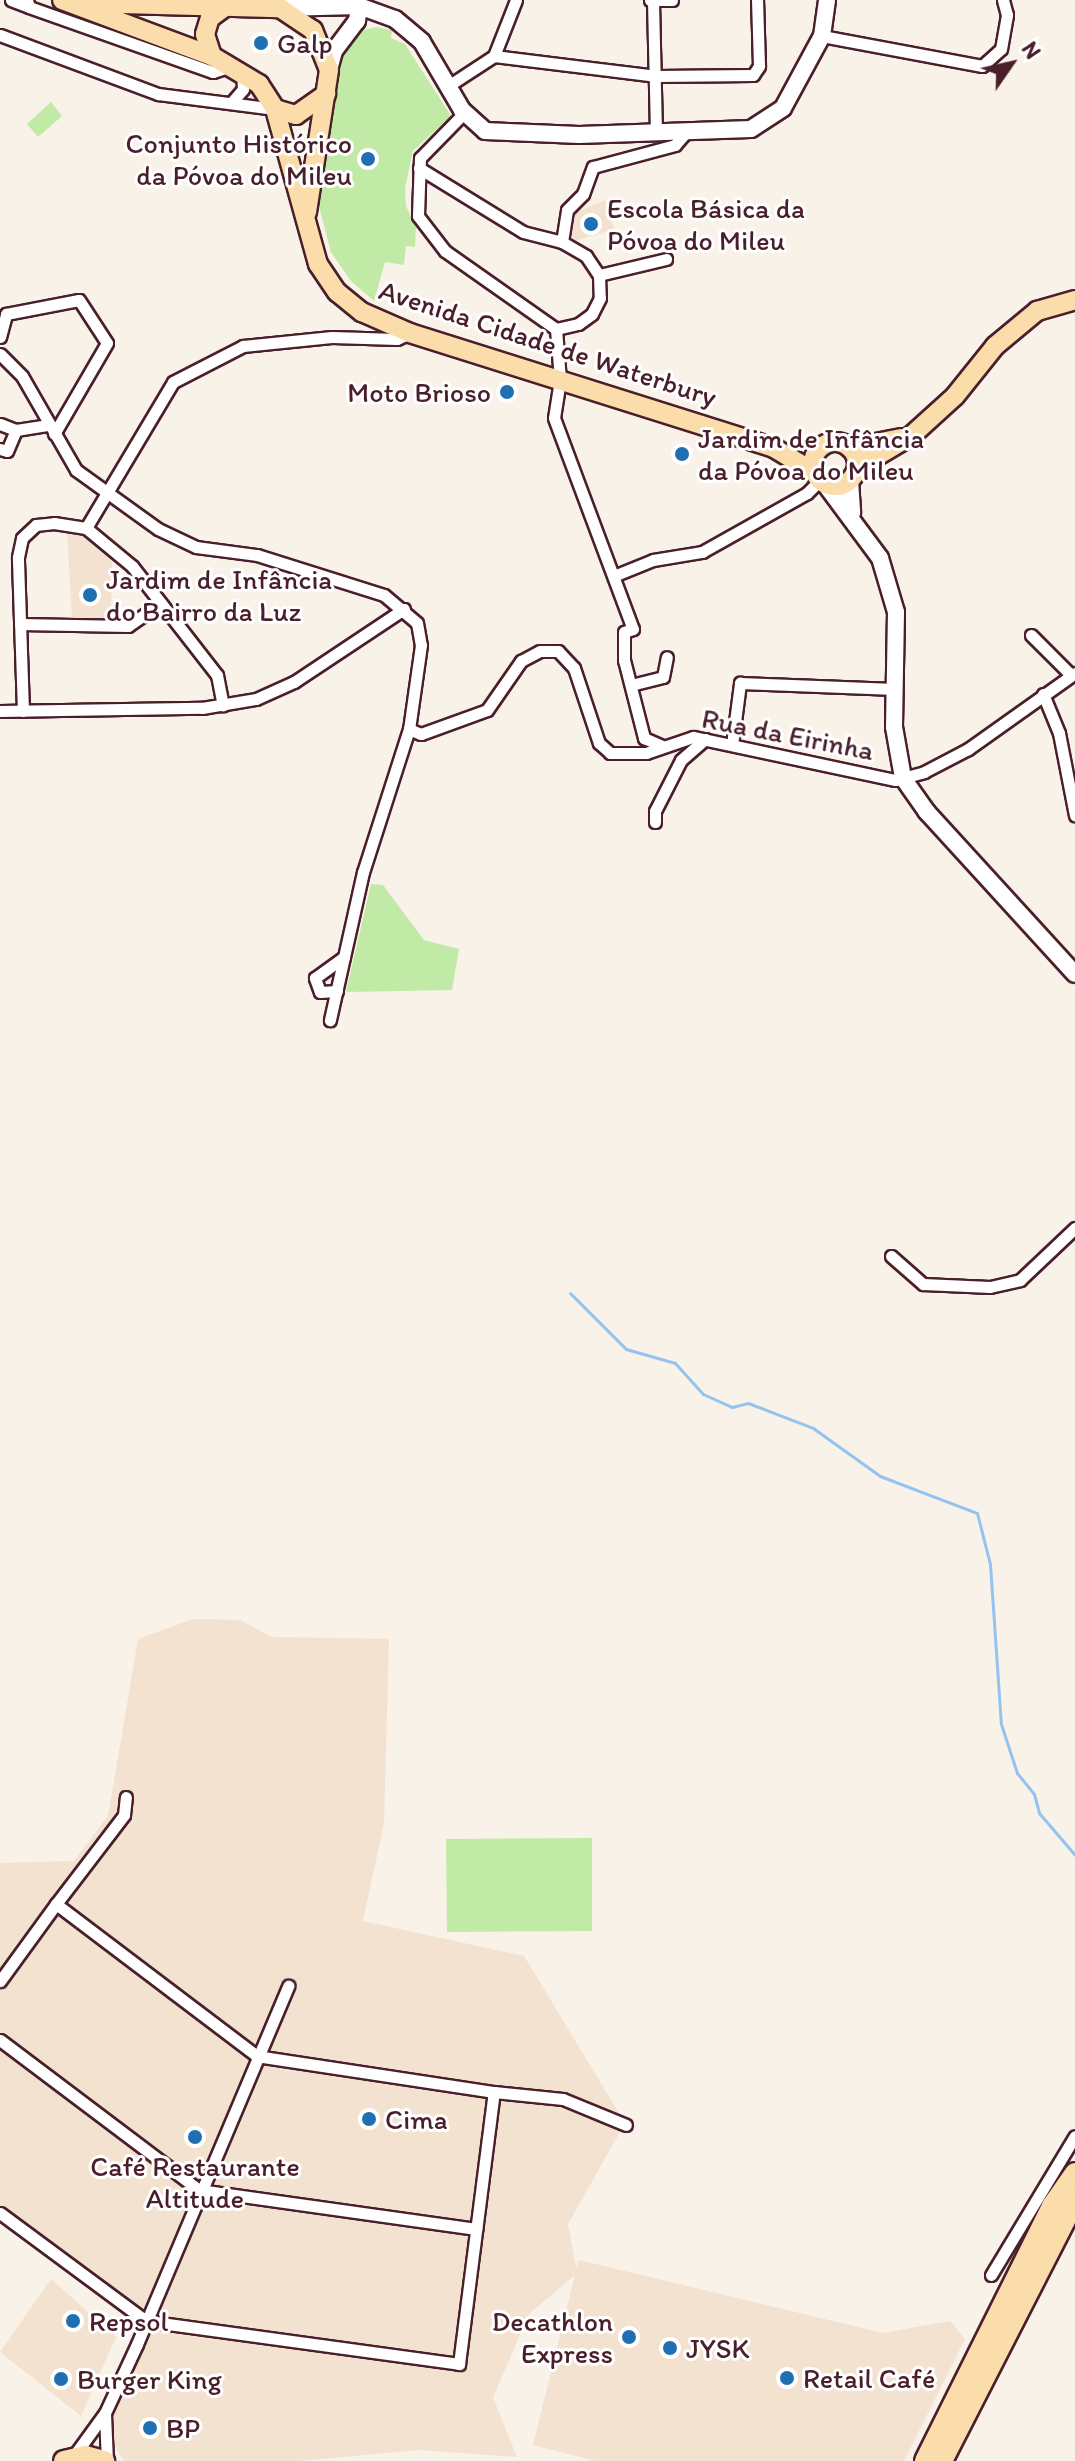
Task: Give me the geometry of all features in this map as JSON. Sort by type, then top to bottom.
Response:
[{"type":"highway","points":[[925,2461],[1052,2206],[1075,2173]]},
{"type":"highway","points":[[942,2461],[1075,2201]]},
{"type":"highway","points":[[68,2459],[106,2461]]},
{"type":"main road","points":[[67,2],[359,6],[395,19],[422,42],[465,112],[485,131],[656,132],[751,129],[783,108],[822,36],[827,0]]},
{"type":"main road","points":[[67,2],[238,68],[259,84],[275,109],[296,115],[321,99]]},
{"type":"main road","points":[[220,4],[273,8],[299,5]]},
{"type":"main road","points":[[212,56],[205,34],[210,18],[220,4]]},
{"type":"main road","points":[[306,223],[321,99],[334,51],[357,21],[359,6]]},
{"type":"main road","points":[[273,8],[313,30],[329,70]]},
{"type":"main road","points":[[273,8],[299,28],[311,42],[320,72],[321,99]]},
{"type":"main road","name":"Avenida Cidade de Waterbury","points":[[275,109],[318,264],[337,292],[362,312],[410,333],[774,448]]},
{"type":"main road","points":[[774,448],[838,488],[911,436],[955,396],[995,346],[1037,311],[1075,300]]},
{"type":"main road","points":[[774,448],[819,447],[833,441],[850,448],[911,436]]},
{"type":"main road","points":[[819,447],[812,458],[820,479],[852,513],[880,558],[896,612],[896,774],[1074,972]]},
{"type":"main road","points":[[850,448],[852,513]]},
{"type":"street","points":[[11,0],[213,72],[238,68],[243,89],[231,103]]},
{"type":"street","points":[[448,86],[494,56],[516,0]]},
{"type":"street","points":[[656,132],[657,76],[652,1],[672,0]]},
{"type":"street","points":[[494,56],[657,76],[758,72],[757,0]]},
{"type":"street","points":[[822,36],[982,66],[1001,49],[1007,15],[1003,0]]},
{"type":"street","points":[[0,35],[158,94],[275,109]]},
{"type":"street","points":[[465,112],[420,158],[418,216],[445,251],[556,329]]},
{"type":"street","points":[[562,242],[567,210],[583,194],[593,167],[675,145],[687,131]]},
{"type":"street","points":[[419,168],[523,232],[562,242],[586,256],[599,275],[600,298],[592,314],[556,329]]},
{"type":"street","points":[[599,275],[666,259]]},
{"type":"street","points":[[0,337],[3,314],[79,300],[107,343],[52,430]]},
{"type":"street","points":[[556,329],[560,380],[554,418],[616,575],[633,629],[624,632],[631,685],[644,738],[662,746]]},
{"type":"street","points":[[86,528],[109,496],[173,382],[243,346],[332,337],[397,339],[410,333]]},
{"type":"street","points":[[0,354],[22,376],[76,470],[109,496],[196,547],[257,555],[384,595],[417,623],[421,645],[409,729],[363,872],[330,1020]]},
{"type":"street","points":[[0,424],[16,430],[52,430]]},
{"type":"street","points":[[0,449],[7,451],[16,430]]},
{"type":"street","points":[[616,575],[653,560],[702,552],[807,493],[820,479]]},
{"type":"street","points":[[23,711],[20,624],[22,538],[36,525],[86,528],[132,566],[217,675],[223,705]]},
{"type":"street","points":[[20,624],[128,626],[161,603]]},
{"type":"street","points":[[0,711],[223,705],[256,699],[294,682],[404,609]]},
{"type":"street","points":[[896,774],[968,749],[1072,674],[1031,635]]},
{"type":"street","name":"Rua da Eirinha","points":[[409,729],[421,734],[487,710],[521,661],[540,651],[558,651],[574,668],[599,743],[610,753],[627,756],[677,739],[705,739],[896,774]]},
{"type":"street","points":[[631,685],[663,677],[667,657]]},
{"type":"street","points":[[732,745],[740,683],[895,689]]},
{"type":"street","points":[[1043,694],[1059,733],[1075,815]]},
{"type":"street","points":[[655,822],[655,811],[681,760],[705,739]]},
{"type":"street","points":[[337,991],[320,992],[315,978],[344,957]]},
{"type":"street","points":[[891,1256],[923,1284],[990,1287],[1020,1280],[1075,1228]]},
{"type":"street","points":[[0,1981],[56,1904],[130,1815],[126,1797]]},
{"type":"street","points":[[56,1904],[257,2056],[494,2092],[563,2099],[626,2125]]},
{"type":"street","points":[[68,2459],[105,2413],[288,1986]]},
{"type":"street","points":[[0,2040],[199,2190],[476,2229]]},
{"type":"street","points":[[0,2213],[146,2321],[459,2364],[494,2092]]},
{"type":"street","points":[[991,2275],[1075,2136]]},
{"type":"street","points":[[105,2413],[106,2461]]},
{"type":"shaded area","name":"Escola Básica da Póvoa do Mileu","points":[[605,200],[614,229],[575,241],[568,229],[572,214]]},
{"type":"shaded area","name":"Jardim de Infância do Bairro da Luz","points":[[67,532],[77,532],[112,558],[111,618],[72,618]]},
{"type":"shaded area","points":[[193,1619],[240,1620],[272,1637],[389,1639],[384,1823],[363,1921],[524,1956],[625,2123],[568,2224],[576,2268],[579,2260],[883,2333],[950,2321],[965,2339],[904,2461],[595,2461],[533,2445],[575,2275],[529,2314],[493,2397],[517,2457],[419,2450],[301,2461],[125,2461],[120,2456],[111,2439],[112,2421],[146,2321],[0,2213],[0,1863],[74,1861],[108,1816],[138,1639]]},
{"type":"shaded area","points":[[51,2279],[116,2337],[81,2416],[0,2352]]},
{"type":"green space","points":[[377,27],[392,30],[391,38],[405,44],[451,116],[413,151],[405,188],[406,206],[416,227],[415,247],[406,246],[404,265],[385,262],[374,301],[351,281],[331,252],[317,199],[342,50],[363,30]]},
{"type":"green space","points":[[51,102],[62,116],[38,137],[27,124]]},
{"type":"green space","points":[[371,884],[383,885],[424,940],[459,949],[452,990],[346,992]]},
{"type":"green space","points":[[592,1838],[592,1931],[447,1932],[446,1839]]},
{"type":"waterway","points":[[570,1293],[626,1349],[675,1363],[703,1394],[732,1407],[748,1403],[813,1428],[880,1476],[977,1513],[990,1564],[1001,1724],[1017,1773],[1034,1794],[1039,1813],[1075,1855]]},
{"type":"place","name":"Galp","points":[[261,43]]},
{"type":"place","name":"Conjunto Histórico da Póvoa do Mileu","points":[[368,159]]},
{"type":"place","name":"Escola Básica da Póvoa do Mileu","points":[[591,224]]},
{"type":"place","name":"Moto Brioso","points":[[507,392]]},
{"type":"place","name":"Jardim de Infância da Póvoa do Mileu","points":[[682,454]]},
{"type":"place","name":"Jardim de Infância do Bairro da Luz","points":[[90,595]]},
{"type":"place","name":"Cima","points":[[369,2119]]},
{"type":"place","name":"Café Restaurante Altitude","points":[[195,2137]]},
{"type":"place","name":"Repsol","points":[[73,2321]]},
{"type":"place","name":"Decathlon Express","points":[[629,2337]]},
{"type":"place","name":"JYSK","points":[[670,2348]]},
{"type":"place","name":"Retail Café","points":[[787,2378]]},
{"type":"place","name":"Burger King","points":[[61,2379]]},
{"type":"place","name":"BP","points":[[150,2428]]}]
